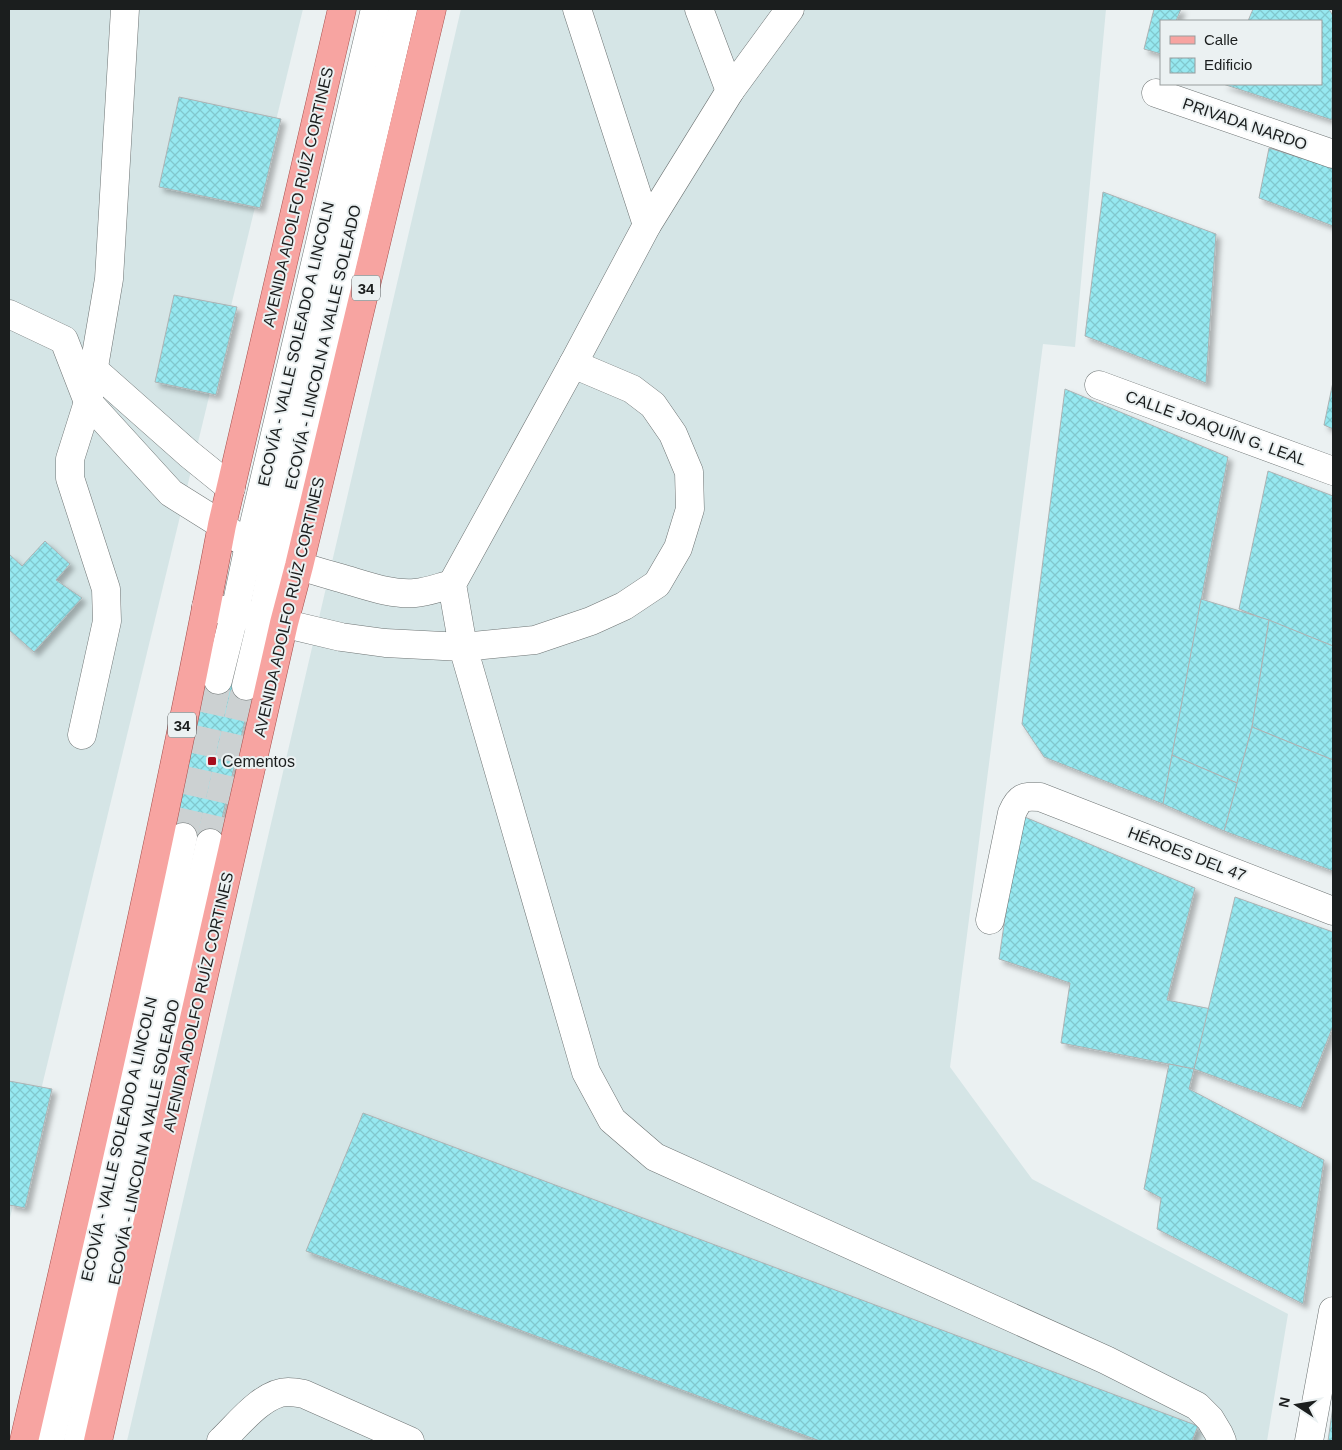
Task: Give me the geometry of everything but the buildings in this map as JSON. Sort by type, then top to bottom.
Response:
[{"type":"main road","name":"AVENIDA ADOLFO RUÍZ CORTINES","points":[[24,1441],[123,1007],[222,525],[342,9]]},
{"type":"main road","name":"AVENIDA ADOLFO RUÍZ CORTINES","points":[[98,1441],[273,621],[299,566],[432,9]]},
{"type":"street","points":[[82,735],[107,621],[106,589],[70,478],[70,459],[88,402],[109,279],[125,9]]},
{"type":"street","name":"ECOVÍA - VALLE SOLEADO A LINCOLN","points":[[218,680],[374,9]]},
{"type":"street","name":"ECOVÍA - LINCOLN A VALLE SOLEADO","points":[[246,686],[273,621],[274,557],[403,9]]},
{"type":"street","points":[[576,9],[646,225]]},
{"type":"street","points":[[699,9],[730,91]]},
{"type":"street","points":[[790,9],[730,91],[646,225],[573,364],[452,584],[463,647],[586,1072],[612,1120],[655,1158],[1106,1360],[1197,1406],[1210,1419],[1222,1441]]},
{"type":"street","name":"PRIVADA NARDO","points":[[1156,94],[1333,154]]},
{"type":"street","points":[[9,314],[64,340],[88,402],[171,493],[222,525],[249,545],[299,566],[370,587],[413,593],[452,584]]},
{"type":"street","points":[[206,608],[235,612],[341,636],[385,643],[463,647],[535,640],[591,621],[624,606],[657,584],[678,548],[690,508],[689,472],[673,434],[653,405],[632,389],[573,364]]},
{"type":"street","points":[[93,369],[189,454],[231,488]]},
{"type":"street","name":"CALLE JOAQUÍN G. LEAL","points":[[1099,384],[1333,471]]},
{"type":"street","name":"HÉROES DEL 47","points":[[990,920],[1012,813],[1016,804],[1022,798],[1040,797],[1333,911]]},
{"type":"street","name":"ECOVÍA - VALLE SOLEADO A LINCOLN","points":[[50,1441],[142,1039],[183,836]]},
{"type":"street","name":"ECOVÍA - LINCOLN A VALLE SOLEADO","points":[[78,1441],[210,843]]},
{"type":"street","points":[[1309,1441],[1329,1360],[1333,1310]]},
{"type":"street","points":[[221,1441],[254,1408],[270,1396],[287,1392],[304,1394],[410,1441]]},
{"type":"shaded area","points":[[9,9],[303,9],[9,1222]]},
{"type":"shaded area","points":[[461,9],[1106,9],[1075,347],[1043,344],[950,1067],[1032,1179],[1288,1314],[1267,1441],[127,1441]]},
{"type":"tunnel","points":[[183,837],[218,680]]},
{"type":"tunnel","points":[[210,843],[246,686]]},
{"type":"place","name":"Cementos","points":[[212,761]]}]
